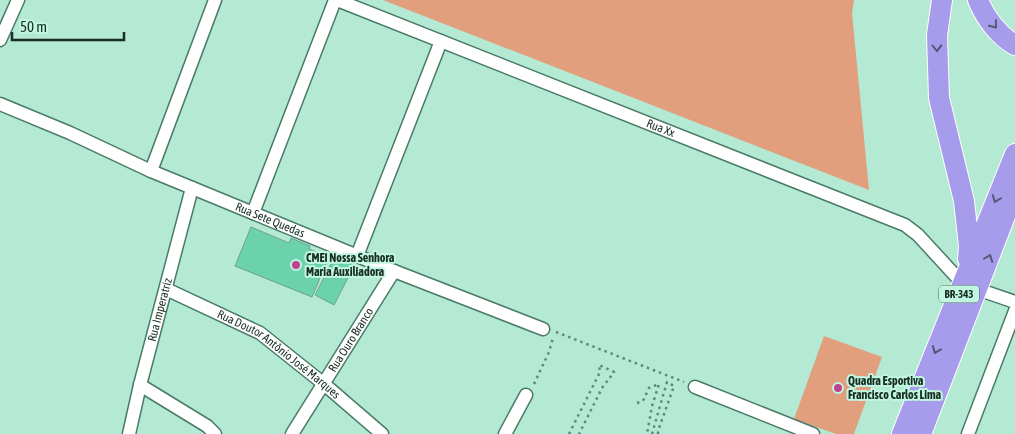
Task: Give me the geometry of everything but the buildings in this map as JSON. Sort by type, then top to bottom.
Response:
[{"type":"highway","points":[[942,0],[937,34],[939,98],[964,201],[969,246],[969,282]]},
{"type":"highway","points":[[978,0],[981,9],[1004,38],[1015,45]]},
{"type":"highway","name":"BR-343","points":[[920,434],[969,282],[1015,154]]},
{"type":"highway","name":"BR-343","points":[[902,434],[969,282],[1015,190]]},
{"type":"street","points":[[0,40],[18,0]]},
{"type":"street","points":[[151,170],[214,0]]},
{"type":"street","points":[[253,213],[336,0]]},
{"type":"street","name":"Rua Xx","points":[[336,0],[905,225],[969,282]]},
{"type":"street","points":[[357,256],[441,41]]},
{"type":"street","name":"Rua Sete Quedas","points":[[0,104],[192,188],[394,271],[547,330]]},
{"type":"street","name":"Rua Imperatriz","points":[[129,434],[140,385],[192,188]]},
{"type":"street","name":"Rua Ouro Branco","points":[[292,434],[394,271]]},
{"type":"street","points":[[969,282],[1015,302]]},
{"type":"street","name":"Rua Doutor Antônio José Marques","points":[[166,289],[260,333],[324,384],[382,434]]},
{"type":"street","points":[[968,434],[1015,311]]},
{"type":"street","points":[[140,385],[207,426],[214,434]]},
{"type":"street","points":[[694,387],[798,431],[813,434]]},
{"type":"street","points":[[505,434],[526,395]]},
{"type":"path","points":[[547,330],[694,387]]},
{"type":"path","points":[[526,395],[532,390],[554,337],[547,330]]},
{"type":"path","points":[[569,434],[600,372],[599,364],[614,372],[602,388],[579,434]]},
{"type":"path","points":[[652,434],[667,382],[674,386],[658,434]]},
{"type":"path","points":[[637,403],[643,402],[649,388],[659,384],[652,406],[647,434]]},
{"type":"shaded area","points":[[383,0],[854,0],[852,13],[869,190]]},
{"type":"shaded area","name":"Quadra Esportiva Francisco Carlos Lima","points":[[824,336],[882,357],[854,434],[836,434],[794,419]]},
{"type":"place","name":"CMEI Nossa Senhora Maria Auxiliadora","points":[[296,265]]},
{"type":"place","name":"Quadra Esportiva Francisco Carlos Lima","points":[[838,388]]}]
